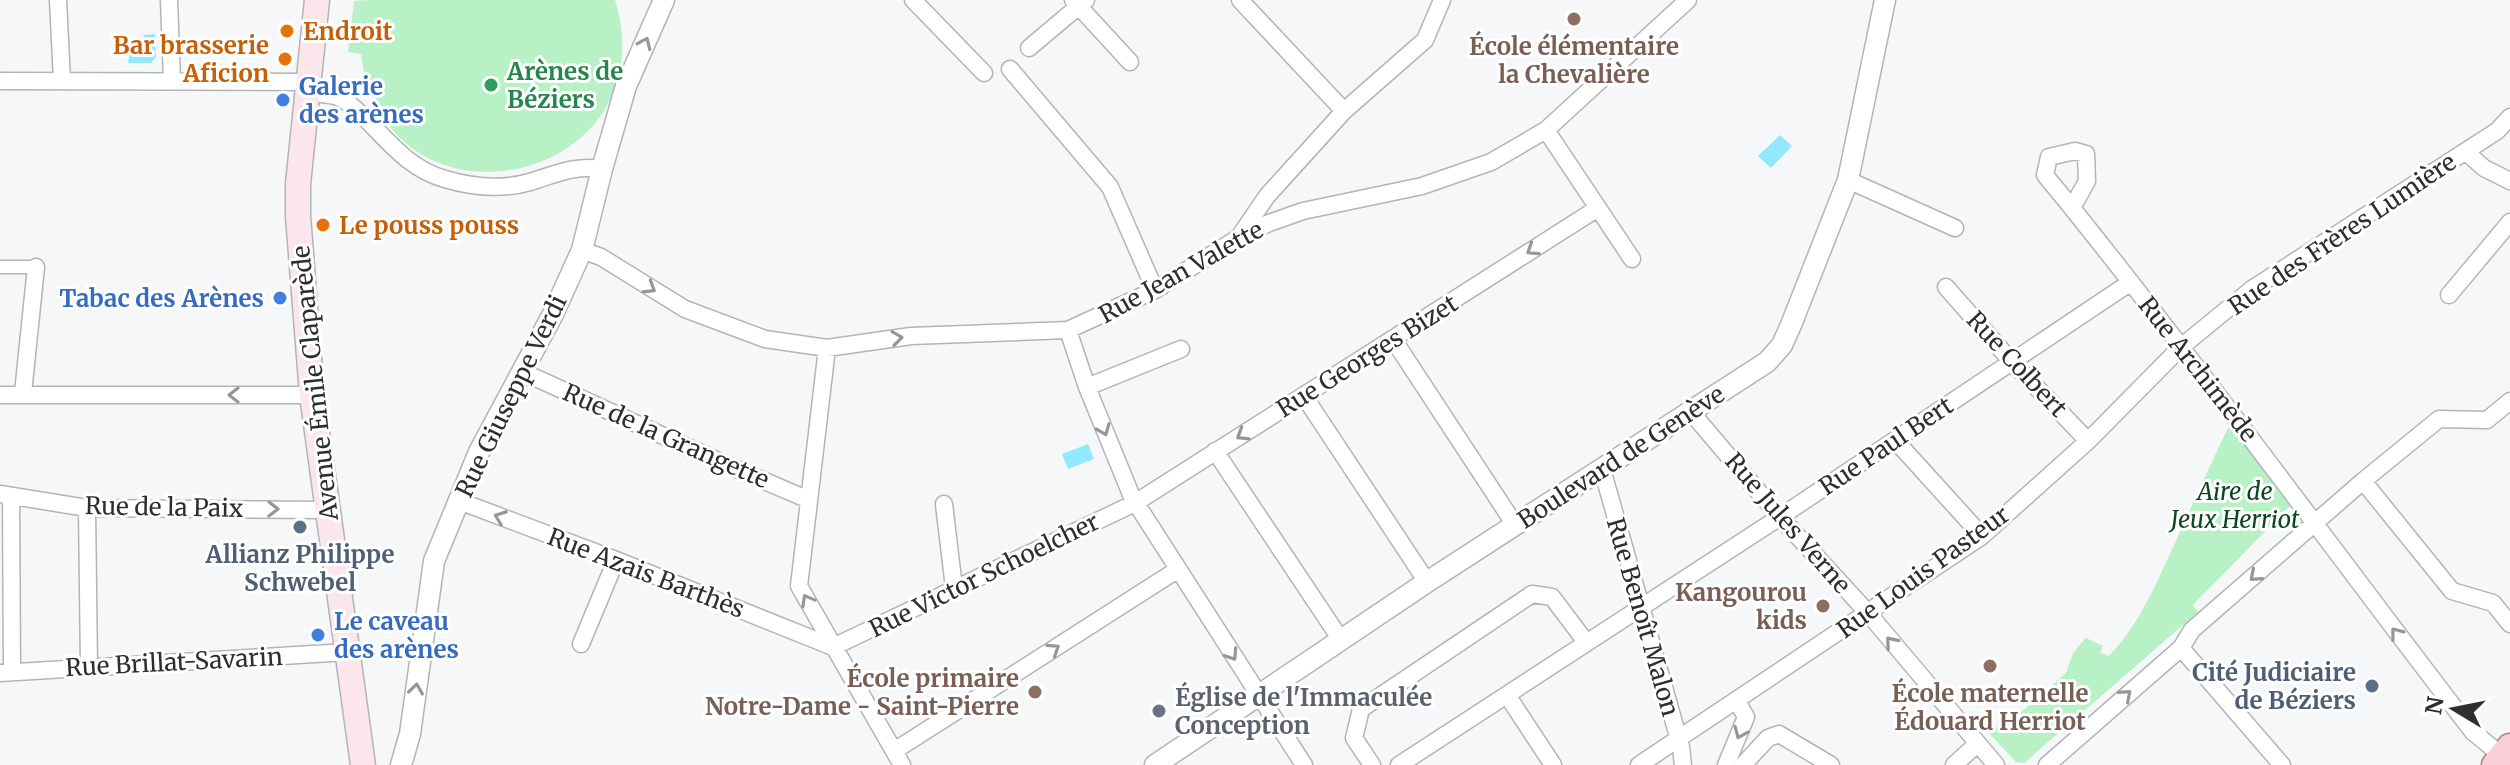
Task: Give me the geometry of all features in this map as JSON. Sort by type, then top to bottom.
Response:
[{"type":"main road","name":"Avenue Émile Claparède","points":[[317,0],[298,184],[298,216],[312,395],[363,765]]},
{"type":"street","points":[[58,0],[62,81]]},
{"type":"street","points":[[169,0],[172,81]]},
{"type":"street","name":"Rue Giuseppe Verdi","points":[[401,765],[410,734],[434,561],[479,452],[523,372],[582,250],[626,86],[664,0]]},
{"type":"street","points":[[913,0],[984,73]]},
{"type":"street","points":[[1240,0],[1344,111]]},
{"type":"street","points":[[1238,238],[1267,196],[1344,111],[1425,40],[1442,0]]},
{"type":"street","name":"Rue Jean Valette","points":[[582,250],[601,257],[685,309],[765,339],[827,348],[911,336],[1068,330],[1155,290],[1238,238],[1303,211],[1422,186],[1491,162],[1546,130],[1688,0]]},
{"type":"street","name":"Boulevard de Genève","points":[[1155,765],[1427,582],[1767,362],[1782,345],[1848,180],[1885,0]]},
{"type":"street","points":[[1029,48],[1079,2],[1130,62]]},
{"type":"street","points":[[1010,69],[1110,187],[1155,290]]},
{"type":"street","points":[[0,81],[172,81],[308,87],[351,105],[399,154],[441,178],[473,186],[501,187],[528,183],[570,168],[602,169]]},
{"type":"street","name":"Rue des Frères Lumière","points":[[2181,347],[2252,289],[2466,152],[2497,131],[2510,117]]},
{"type":"street","points":[[1546,130],[1632,259]]},
{"type":"street","points":[[2466,152],[2484,168],[2510,181]]},
{"type":"street","points":[[1848,180],[1955,228]]},
{"type":"street","name":"Rue Georges Bizet","points":[[1135,503],[1598,208]]},
{"type":"street","name":"Rue Archimède","points":[[2072,208],[2230,409],[2314,525],[2473,732],[2499,758]]},
{"type":"street","points":[[2449,295],[2510,222]]},
{"type":"street","points":[[0,267],[36,267],[23,393]]},
{"type":"street","name":"Rue Paul Bert","points":[[1399,765],[1780,517],[2131,282]]},
{"type":"street","name":"Rue Colbert","points":[[1946,287],[2088,441]]},
{"type":"street","points":[[1068,330],[1087,387],[1135,503],[1304,765]]},
{"type":"street","points":[[1393,339],[1515,525]]},
{"type":"street","name":"Rue Louis Pasteur","points":[[1639,765],[1982,536],[2088,441],[2181,347]]},
{"type":"street","points":[[827,348],[799,586],[898,758],[1177,570]]},
{"type":"street","points":[[1087,387],[1181,349]]},
{"type":"street","name":"Rue de la Grangette","points":[[523,372],[809,500]]},
{"type":"street","points":[[0,395],[312,395]]},
{"type":"street","points":[[1304,396],[1427,582]]},
{"type":"street","points":[[2047,765],[2181,648],[2192,630],[2439,419],[2487,420],[2510,401]]},
{"type":"street","name":"Rue Jules Verne","points":[[1691,412],[1780,517],[1868,613],[1996,765]]},
{"type":"street","points":[[1895,440],[1982,536]]},
{"type":"street","points":[[1215,451],[1341,640]]},
{"type":"street","name":"Rue Benoît Malon","points":[[1602,469],[1681,747],[1683,765]]},
{"type":"street","points":[[2363,481],[2452,591],[2493,603],[2510,624]]},
{"type":"street","points":[[5,495],[6,672]]},
{"type":"street","name":"Rue de la Paix","points":[[5,495],[87,508],[328,510]]},
{"type":"street","name":"Rue Azais Barthès","points":[[459,501],[833,647]]},
{"type":"street","name":"Rue Victor Schoelcher","points":[[833,647],[1135,503]]},
{"type":"street","points":[[944,504],[954,588]]},
{"type":"street","points":[[87,508],[89,668]]},
{"type":"street","points":[[581,644],[616,560]]},
{"type":"street","points":[[1372,765],[1354,738],[1361,709],[1532,594],[1552,597],[1586,642]]},
{"type":"street","points":[[2181,648],[2282,765]]},
{"type":"street","name":"Rue Brillat-Savarin","points":[[6,672],[347,652]]},
{"type":"street","points":[[1507,695],[1553,765]]},
{"type":"street","points":[[1726,765],[1746,717],[1737,701]]},
{"type":"street","points":[[1743,765],[1768,738],[1779,734],[1831,765]]},
{"type":"street","points":[[1954,765],[1977,744]]},
{"type":"green space","name":"Arènes de Béziers","points":[[615,0],[621,63],[603,113],[566,149],[519,168],[468,170],[420,153],[382,115],[361,54],[348,52],[354,1]]},
{"type":"green space","name":"Aire de Jeux Herriot","points":[[2230,424],[2290,506],[2193,605],[2198,612],[2024,763],[2016,762],[1988,732],[2025,709],[2066,673],[2073,653],[2086,638],[2103,646],[2100,653],[2109,656],[2120,644],[2154,588]]},
{"type":"water","points":[[155,34],[156,57],[151,63],[128,63],[130,53],[141,46],[144,35]]},
{"type":"water","points":[[1780,135],[1792,146],[1771,168],[1758,156]]},
{"type":"water","points":[[1088,444],[1094,459],[1068,469],[1062,454]]},
{"type":"place","name":"École élémentaire la Chevalière","points":[[1574,19]]},
{"type":"place","name":"Endroit","points":[[287,31]]},
{"type":"place","name":"Bar brasserie Aficion","points":[[285,59]]},
{"type":"place","name":"Arènes de Béziers","points":[[491,85]]},
{"type":"place","name":"Galerie des arènes","points":[[283,100]]},
{"type":"place","name":"Le pouss pouss","points":[[323,225]]},
{"type":"place","name":"Tabac des Arènes","points":[[280,298]]},
{"type":"place","name":"Allianz Philippe Schwebel","points":[[300,527]]},
{"type":"place","name":"Kangourou kids","points":[[1823,606]]},
{"type":"place","name":"Le caveau des arènes","points":[[318,635]]},
{"type":"place","name":"École maternelle Édouard Herriot","points":[[1990,666]]},
{"type":"place","name":"Cité Judiciaire de Béziers","points":[[2372,686]]},
{"type":"place","name":"École primaire Notre-Dame - Saint-Pierre","points":[[1035,692]]},
{"type":"place","name":"Église de l'Immaculée Conception","points":[[1159,711]]}]
